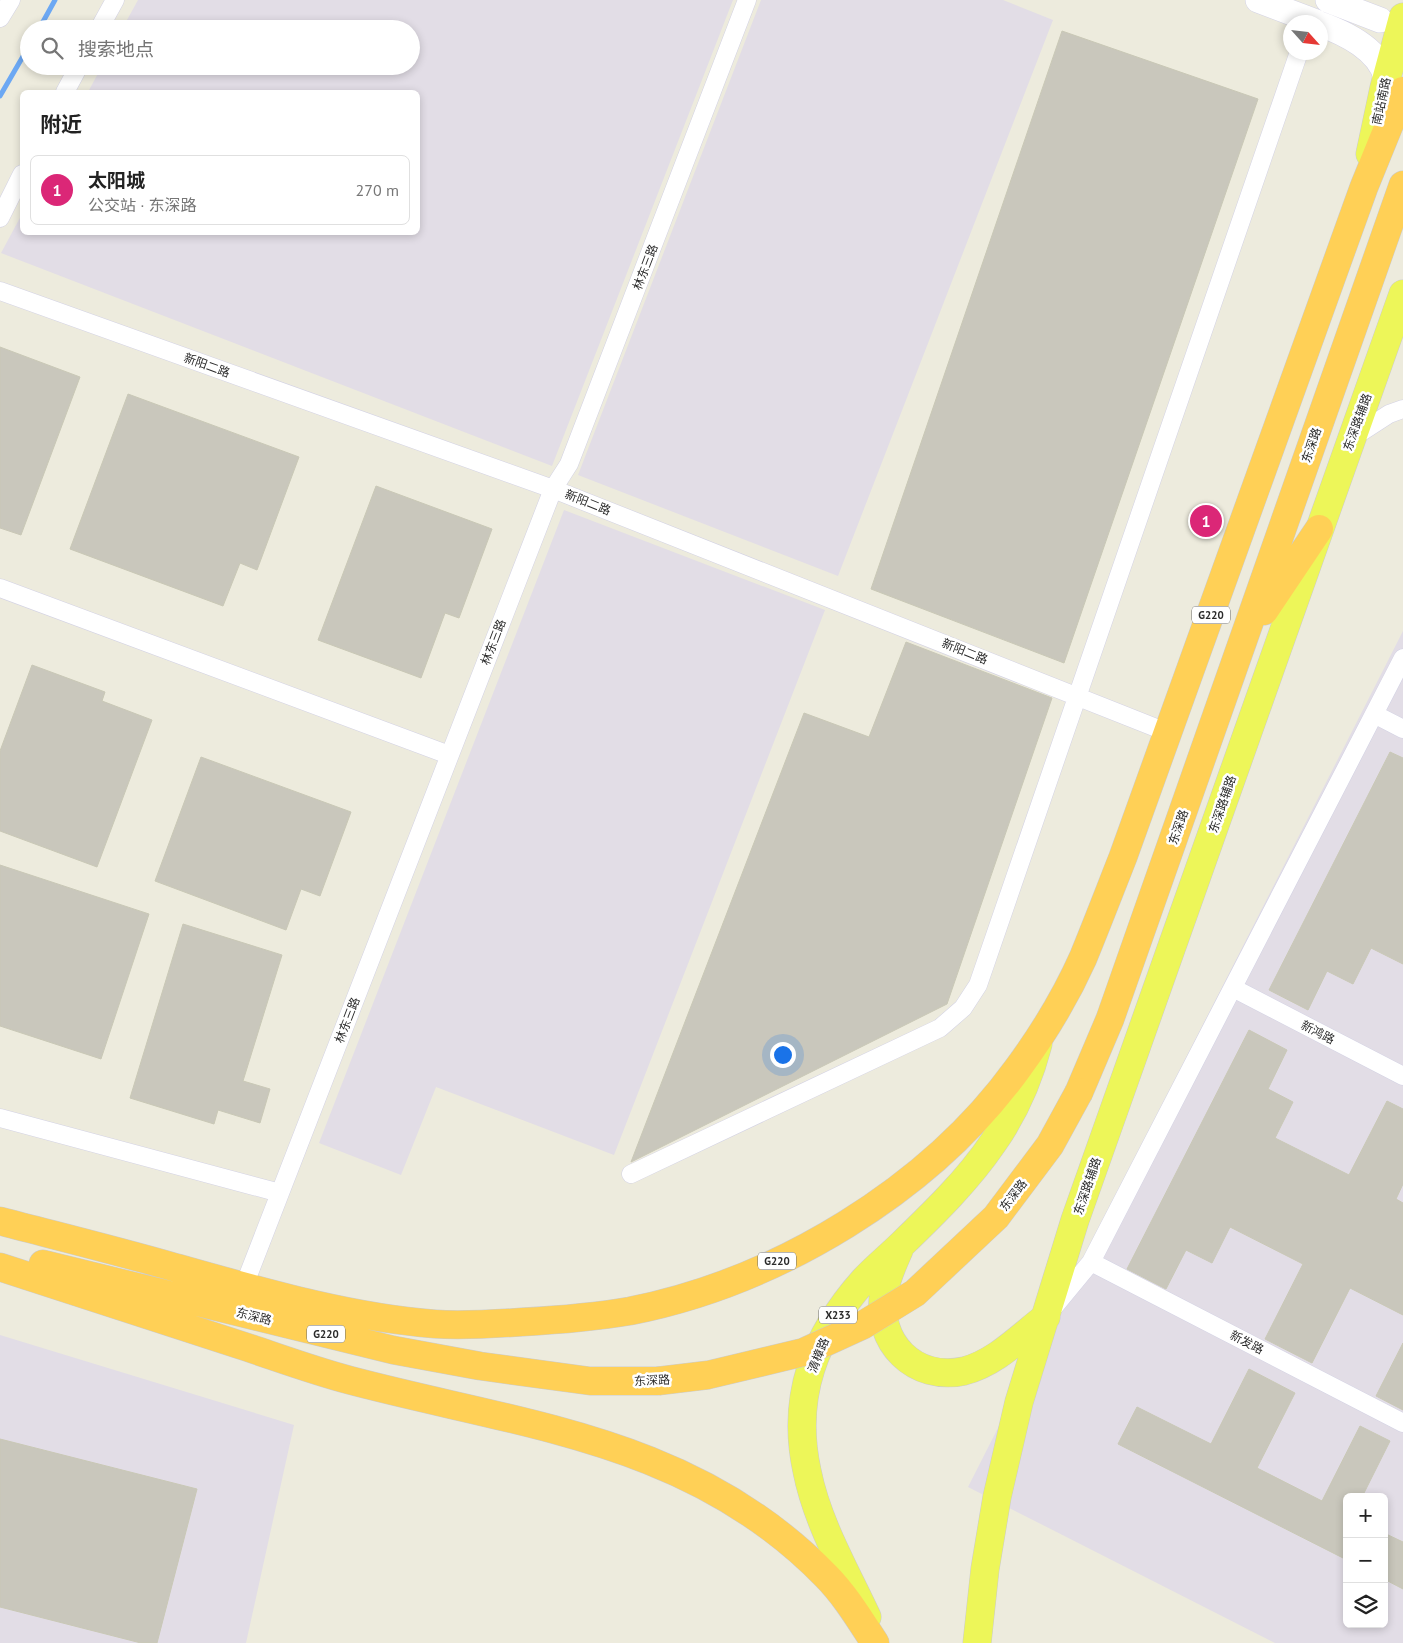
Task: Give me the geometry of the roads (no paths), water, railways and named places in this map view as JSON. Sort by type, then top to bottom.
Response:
[{"type":"highway","name":"G220","points":[[0,1221],[334,1308],[435,1324],[480,1325],[570,1319],[630,1311],[686,1297],[769,1266],[848,1222],[888,1196],[960,1136],[989,1106],[1018,1069],[1041,1035],[1082,960],[1123,857],[1169,732],[1364,187],[1395,85]]},
{"type":"highway","name":"东深路","points":[[0,1254],[393,1350],[480,1366],[590,1381],[658,1382],[708,1376],[804,1352],[863,1325],[915,1293],[996,1217],[1050,1145],[1079,1092],[1110,1019],[1403,185]]},
{"type":"highway","points":[[1381,245],[1403,214]]},
{"type":"highway","points":[[1242,643],[1319,529]]},
{"type":"highway","points":[[0,1267],[348,1380],[574,1434],[618,1448],[701,1483],[743,1508],[800,1552],[827,1577],[875,1643]]},
{"type":"main road","points":[[1258,0],[1296,15]]},
{"type":"main road","points":[[1328,0],[1392,19]]},
{"type":"main road","name":"南站南路","points":[[1392,19],[1395,85]]},
{"type":"main road","points":[[1328,28],[1352,39],[1372,53],[1395,85]]},
{"type":"main road","name":"东深路辅路","points":[[1046,1316],[1076,1220],[1319,529],[1401,312]]},
{"type":"main road","name":"清樟路","points":[[879,1643],[831,1541],[813,1496],[802,1446],[801,1420],[804,1392],[813,1363],[827,1332],[843,1306],[864,1280],[966,1177],[992,1144],[1010,1116],[1025,1083],[1041,1035]]},
{"type":"main road","points":[[902,1243],[883,1294],[883,1317],[890,1339],[901,1356],[915,1365],[930,1371],[947,1373],[981,1364],[1001,1353],[1046,1316]]},
{"type":"main road","points":[[977,1643],[985,1569],[997,1497],[1019,1402],[1046,1316]]},
{"type":"street","points":[[0,18],[11,0]]},
{"type":"street","points":[[104,20],[115,0]]},
{"type":"street","name":"林东三路","points":[[244,1286],[553,488],[568,464],[747,0]]},
{"type":"street","points":[[631,1174],[940,1028],[963,1008],[978,985],[1296,60]]},
{"type":"street","points":[[66,90],[74,75]]},
{"type":"street","points":[[0,218],[20,178]]},
{"type":"street","name":"新阳二路","points":[[0,291],[553,488],[1169,732]]},
{"type":"street","points":[[1352,438],[1389,414],[1403,409]]},
{"type":"street","points":[[0,588],[449,754]]},
{"type":"street","points":[[1046,1316],[1092,1262],[1403,658]]},
{"type":"street","points":[[1374,714],[1403,729]]},
{"type":"street","name":"新鸿路","points":[[1233,988],[1403,1076]]},
{"type":"street","points":[[0,1118],[280,1193]]},
{"type":"street","name":"新发路","points":[[1092,1262],[1403,1423]]},
{"type":"waterway","points":[[44,20],[55,0]]},
{"type":"waterway","points":[[0,96],[20,62]]},
{"type":"place","name":"太阳城","points":[[1206,521]]}]
